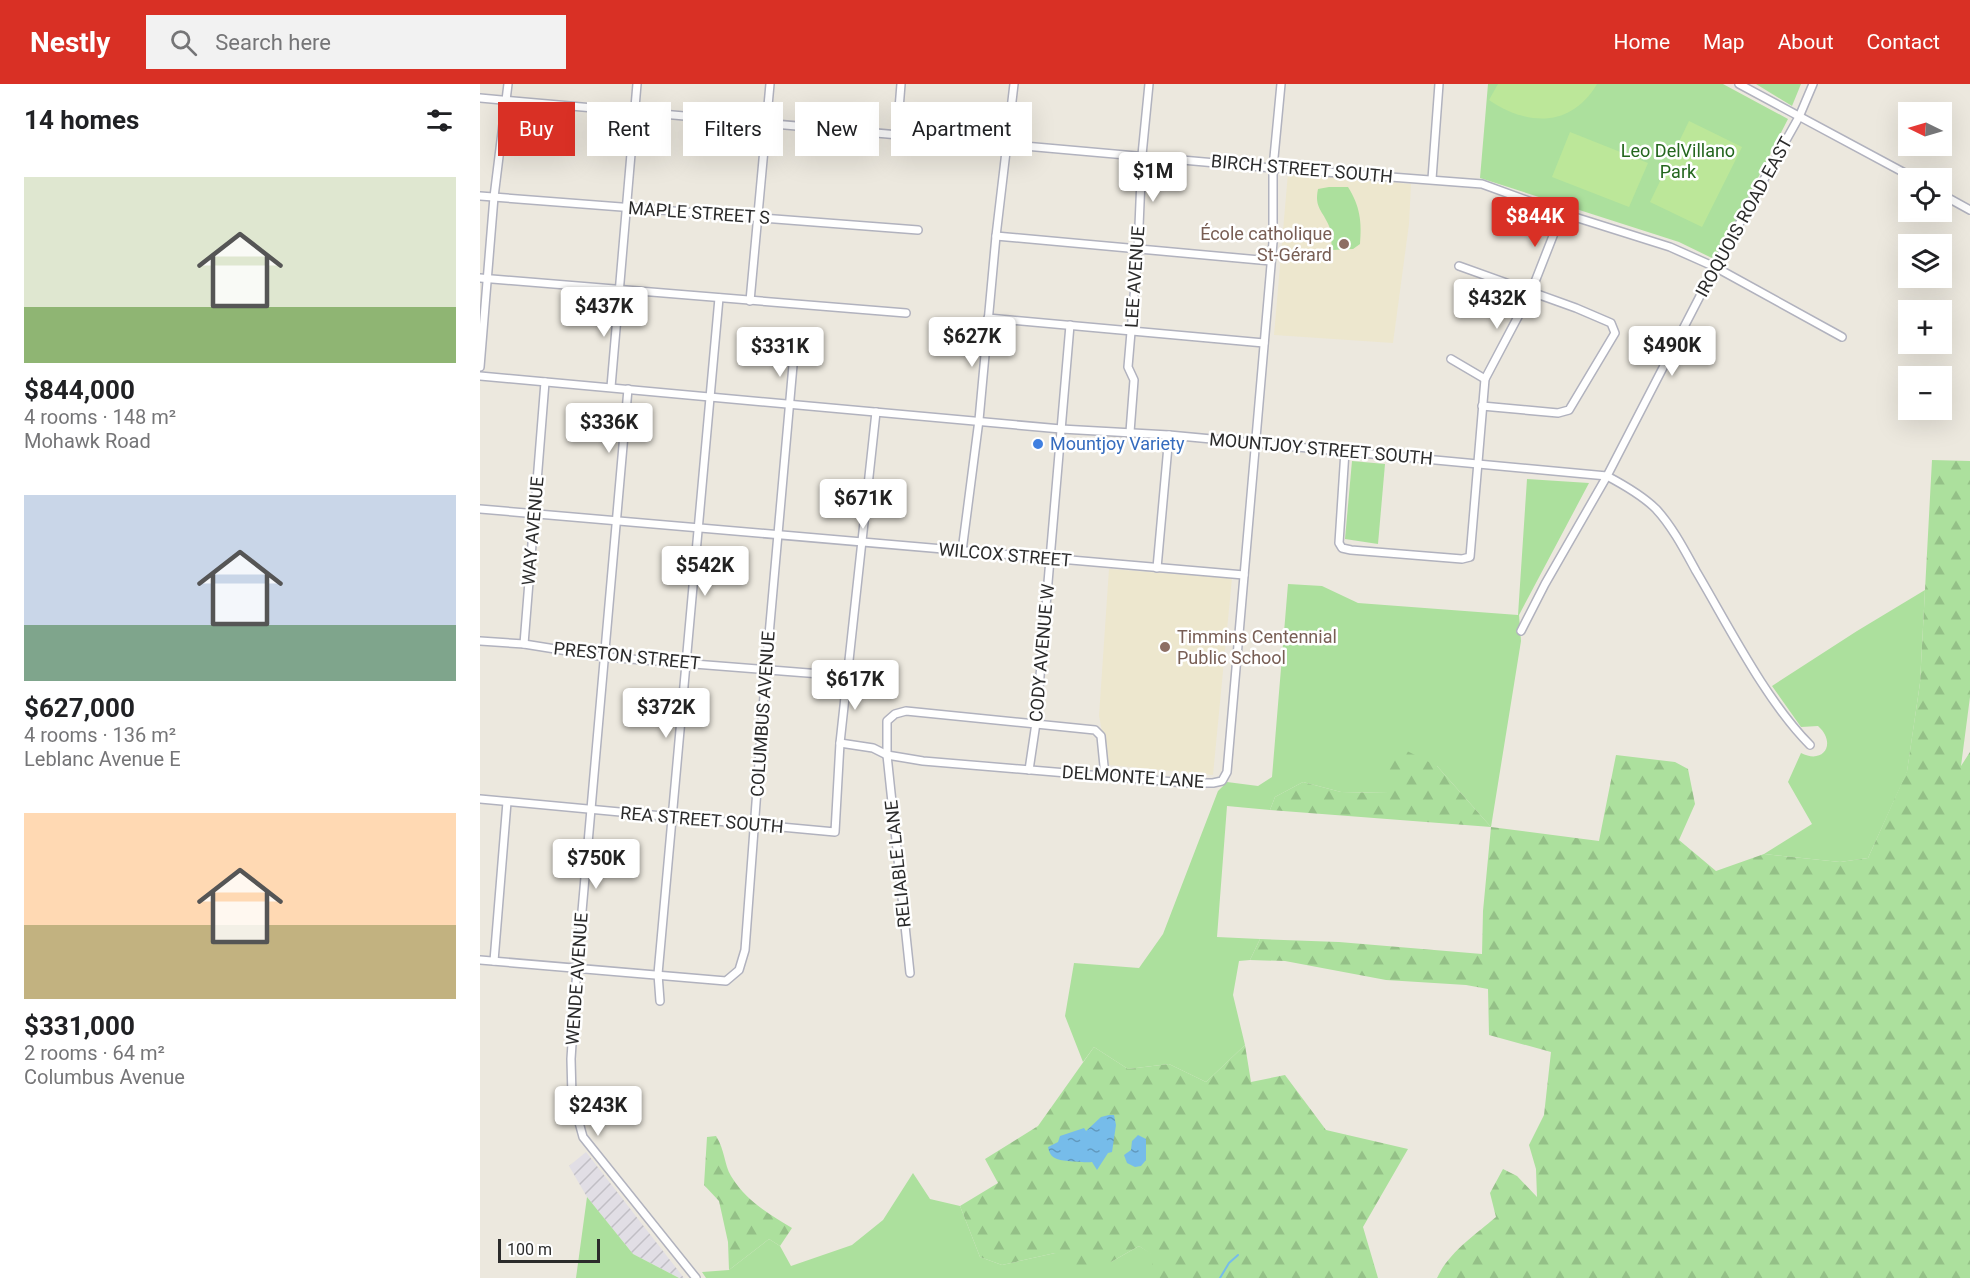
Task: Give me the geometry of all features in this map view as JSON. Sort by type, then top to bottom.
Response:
[{"type":"street","points":[[480,368],[484,278],[508,84]]},
{"type":"street","points":[[636,102],[638,84]]},
{"type":"street","points":[[770,102],[771,84]]},
{"type":"street","points":[[900,102],[901,84]]},
{"type":"street","points":[[1012,102],[1014,84]]},
{"type":"street","name":"LEE AVENUE","points":[[1130,432],[1134,380],[1128,367],[1149,84]]},
{"type":"street","points":[[1244,575],[1272,261],[1273,168],[1281,84]]},
{"type":"street","points":[[1432,179],[1439,84]]},
{"type":"street","points":[[1739,84],[1898,170]]},
{"type":"street","name":"IROQUOIS ROAD EAST","points":[[1521,631],[1607,476],[1716,267],[1799,117],[1813,84]]},
{"type":"street","name":"BIRCH STREET SOUTH","points":[[480,98],[587,108]]},
{"type":"street","name":"BIRCH STREET SOUTH","points":[[783,124],[891,133]]},
{"type":"street","name":"BIRCH STREET SOUTH","points":[[1032,146],[1482,184],[1562,213],[1670,247],[1716,267],[1842,337]]},
{"type":"street","points":[[611,387],[631,156]]},
{"type":"street","points":[[750,300],[765,156]]},
{"type":"street","points":[[962,551],[980,420],[1005,156]]},
{"type":"street","name":"MAPLE STREET S","points":[[480,196],[918,230]]},
{"type":"street","points":[[1952,200],[1970,210]]},
{"type":"street","points":[[1345,451],[1339,543],[1342,548],[1462,559],[1470,557],[1485,379],[1531,292],[1562,213]]},
{"type":"street","points":[[996,236],[1272,261]]},
{"type":"street","points":[[1459,266],[1611,323],[1614,333],[1569,410],[1558,413],[1482,406]]},
{"type":"street","points":[[484,278],[906,314]]},
{"type":"street","points":[[660,1002],[658,974],[718,298]]},
{"type":"street","points":[[988,318],[1264,343]]},
{"type":"street","name":"CODY AVENUE W","points":[[1029,770],[1036,723],[1070,325]]},
{"type":"street","name":"COLUMBUS AVENUE","points":[[480,960],[726,981],[739,970],[745,950],[766,669],[795,354]]},
{"type":"street","points":[[1451,359],[1485,379]]},
{"type":"street","name":"MOUNTJOY STREET SOUTH","points":[[480,376],[1061,429],[1169,435],[1607,476],[1635,492],[1657,510],[1684,550],[1768,691],[1798,733],[1810,745]]},
{"type":"street","name":"WAY AVENUE","points":[[524,644],[545,382]]},
{"type":"street","name":"WENDE AVENUE","points":[[628,389],[577,968],[571,1059],[572,1097],[583,1137],[696,1278]]},
{"type":"street","points":[[840,743],[876,412]]},
{"type":"street","points":[[1157,568],[1169,435]]},
{"type":"street","name":"WILCOX STREET","points":[[480,509],[1244,575]]},
{"type":"street","name":"DELMONTE LANE","points":[[840,743],[873,748],[887,755],[923,761],[1185,783],[1222,781],[1227,772],[1244,575]]},
{"type":"street","name":"PRESTON STREET","points":[[480,641],[524,644],[605,657],[846,675]]},
{"type":"street","name":"RELIABLE LANE","points":[[910,974],[887,755],[887,721],[895,714],[906,711],[1036,723]]},
{"type":"street","points":[[1036,723],[1095,730],[1101,736],[1105,776]]},
{"type":"street","name":"REA STREET SOUTH","points":[[480,799],[835,832],[840,743]]},
{"type":"street","points":[[494,961],[507,801]]},
{"type":"shaded area","name":"École catholique St-Gérard","points":[[1288,173],[1411,184],[1409,224],[1393,343],[1274,335]]},
{"type":"shaded area","name":"Timmins Centennial Public School","points":[[1109,569],[1232,578],[1213,775],[1109,765],[1099,716]]},
{"type":"shaded area","points":[[586,1152],[684,1278],[679,1278],[633,1254],[587,1197],[569,1166]]},
{"type":"green space","name":"Leo DelVillano Park","points":[[1488,84],[1723,84],[1788,119],[1716,260],[1679,242],[1480,178]]},
{"type":"green space","points":[[1498,84],[1597,84],[1574,109],[1548,118],[1533,118],[1503,109],[1489,100]]},
{"type":"green space","points":[[1756,84],[1801,84],[1792,106]]},
{"type":"green space","points":[[1689,121],[1742,147],[1702,227],[1650,202]]},
{"type":"green space","points":[[1570,132],[1648,163],[1629,207],[1552,177]]},
{"type":"green space","points":[[1348,187],[1355,201],[1361,236],[1360,244],[1353,249],[1332,250],[1330,229],[1317,201],[1318,189]]},
{"type":"green space","points":[[1932,460],[1970,461],[1970,697],[1961,766],[1970,752],[1970,1278],[1437,1278],[1455,1252],[1496,1217],[1490,1193],[1503,1169],[1517,1176],[1537,1197],[1536,1169],[1529,1145],[1544,1115],[1551,1052],[1489,1035],[1488,989],[1466,985],[1386,980],[1285,961],[1250,960],[1260,939],[1339,942],[1482,954],[1483,911],[1491,827],[1599,841],[1616,755],[1675,762],[1688,769],[1695,804],[1679,840],[1716,871],[1764,854],[1840,862],[1868,858],[1907,771],[1920,683]]},
{"type":"green space","points":[[1352,461],[1385,464],[1378,544],[1345,539]]},
{"type":"green space","points":[[1527,479],[1589,483],[1519,615],[1521,641],[1491,827],[1437,766],[1388,793],[1341,792],[1303,782],[1275,797],[1270,810],[1227,806],[1217,937],[1260,939],[1250,960],[1239,961],[1233,995],[1245,1045],[1206,1082],[1169,1064],[1128,1069],[1094,1047],[1083,1062],[1065,1016],[1074,963],[1139,968],[1163,934],[1218,791],[1227,782],[1258,786],[1272,777],[1288,584],[1322,586],[1358,603],[1518,615]]},
{"type":"green space","points":[[1925,590],[1920,683],[1907,772],[1868,858],[1840,862],[1764,854],[1812,824],[1788,782],[1801,753],[1816,756],[1825,750],[1827,745],[1827,739],[1818,726],[1801,727],[1772,686]]},
{"type":"green space","points":[[1399,747],[1437,766],[1491,827],[1270,810],[1275,797],[1303,782],[1341,792],[1388,793],[1377,767]]},
{"type":"green space","points":[[1245,1045],[1251,1082],[1285,1075],[1326,1130],[1408,1149],[1363,1227],[1378,1278],[1152,1278],[1152,1255],[1139,1246],[1111,1262],[1071,1269],[1055,1253],[1002,1265],[980,1257],[960,1206],[998,1183],[985,1159],[1038,1126],[1094,1047],[1128,1069],[1169,1064],[1206,1082]]},
{"type":"green space","points":[[716,1136],[731,1176],[737,1185],[758,1206],[792,1228],[780,1246],[769,1239],[729,1270],[728,1242],[719,1201],[704,1185],[707,1137]]},
{"type":"green space","points":[[913,1173],[930,1199],[960,1206],[980,1257],[1002,1265],[1055,1253],[1111,1262],[1139,1246],[1152,1254],[1152,1278],[706,1278],[702,1272],[729,1270],[769,1239],[780,1246],[791,1266],[852,1245],[883,1220]]},
{"type":"green space","points":[[587,1197],[633,1254],[679,1278],[576,1278]]},
{"type":"water","points":[[1114,1115],[1116,1125],[1112,1152],[1108,1153],[1097,1170],[1092,1162],[1059,1160],[1051,1154],[1048,1147],[1058,1142],[1060,1136],[1084,1128],[1086,1131],[1101,1117]]},
{"type":"water","points":[[1138,1135],[1146,1139],[1146,1160],[1141,1166],[1135,1167],[1127,1163],[1124,1155],[1131,1150],[1132,1141]]},
{"type":"waterway","points":[[1220,1278],[1229,1263],[1238,1255]]},
{"type":"place","name":"École catholique St-Gérard","points":[[1344,244]]},
{"type":"place","name":"Mountjoy Variety","points":[[1038,444]]},
{"type":"place","name":"Timmins Centennial Public School","points":[[1165,647]]}]
